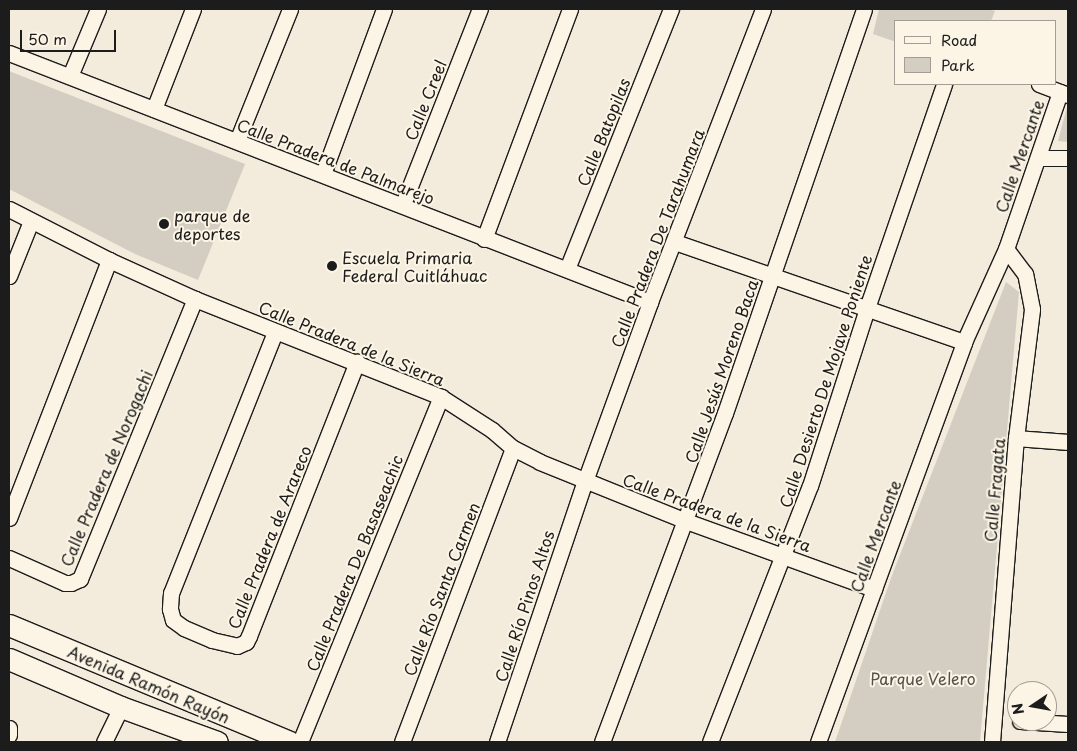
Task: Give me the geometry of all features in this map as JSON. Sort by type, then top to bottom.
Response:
[{"type":"main road","name":"Avenida Ramón Rayón","points":[[9,625],[280,740]]},
{"type":"main road","name":"Avenida Ramón Rayón","points":[[9,659],[189,737],[217,742]]},
{"type":"street","points":[[70,76],[98,9]]},
{"type":"street","points":[[154,109],[193,9]]},
{"type":"street","points":[[237,141],[290,9]]},
{"type":"street","points":[[323,174],[384,9]]},
{"type":"street","name":"Calle Creel","points":[[403,204],[480,9]]},
{"type":"street","points":[[484,239],[570,9]]},
{"type":"street","name":"Calle Batopilas","points":[[567,269],[671,9]]},
{"type":"street","name":"Calle Pradera De Tarahumara","points":[[585,481],[650,302],[675,242],[763,9]]},
{"type":"street","name":"Calle Jesús Moreno Baca","points":[[602,742],[686,521],[773,276],[864,9]]},
{"type":"street","name":"Calle Pradera de Palmarejo","points":[[9,53],[403,204],[484,239],[650,302]]},
{"type":"street","name":"Calle Desierto De Mojave Poniente","points":[[710,742],[785,556],[810,486],[867,308],[944,85]]},
{"type":"street","points":[[1042,85],[1064,93]]},
{"type":"street","name":"Calle Mercante","points":[[818,742],[964,342],[1006,249],[1038,158],[1064,93]]},
{"type":"street","points":[[1038,158],[1068,158]]},
{"type":"street","name":"Calle Pradera de la Sierra","points":[[9,209],[109,260],[195,299],[441,397],[492,430],[513,448],[540,462],[686,521],[874,590]]},
{"type":"street","points":[[9,276],[31,221]]},
{"type":"street","points":[[675,242],[964,342]]},
{"type":"street","name":"Calle Fragata","points":[[992,742],[1016,438],[1032,309],[1025,274],[1006,249]]},
{"type":"street","points":[[9,518],[109,260]]},
{"type":"street","name":"Calle Pradera de Norogachi","points":[[9,558],[65,583],[71,583],[80,579],[195,299]]},
{"type":"street","name":"Calle Pradera de Arareco","points":[[275,332],[171,593],[170,609],[173,620],[184,628],[212,640],[237,646],[246,642],[250,636],[357,362]]},
{"type":"street","name":"Calle Pradera De Basaseachic","points":[[300,742],[441,397]]},
{"type":"street","points":[[1016,438],[1068,442]]},
{"type":"street","name":"Calle Río Santa Carmen","points":[[402,742],[513,448]]},
{"type":"street","name":"Calle Río Pinos Altos","points":[[498,742],[585,481]]},
{"type":"street","points":[[104,742],[121,707]]},
{"type":"street","points":[[994,719],[1007,720]]},
{"type":"street","points":[[9,728],[9,735]]},
{"type":"green space","points":[[879,9],[988,9],[995,11],[991,20],[894,20],[894,41],[873,34]]},
{"type":"green space","points":[[9,71],[245,164],[198,280],[135,254],[9,189]]},
{"type":"green space","points":[[1067,107],[1068,142],[1058,141]]},
{"type":"green space","name":"Parque Velero","points":[[1006,282],[1019,292],[980,742],[835,742],[891,578]]},
{"type":"place","name":"parque de deportes","points":[[164,224]]},
{"type":"place","name":"Escuela Primaria Federal Cuitláhuac","points":[[332,266]]}]
